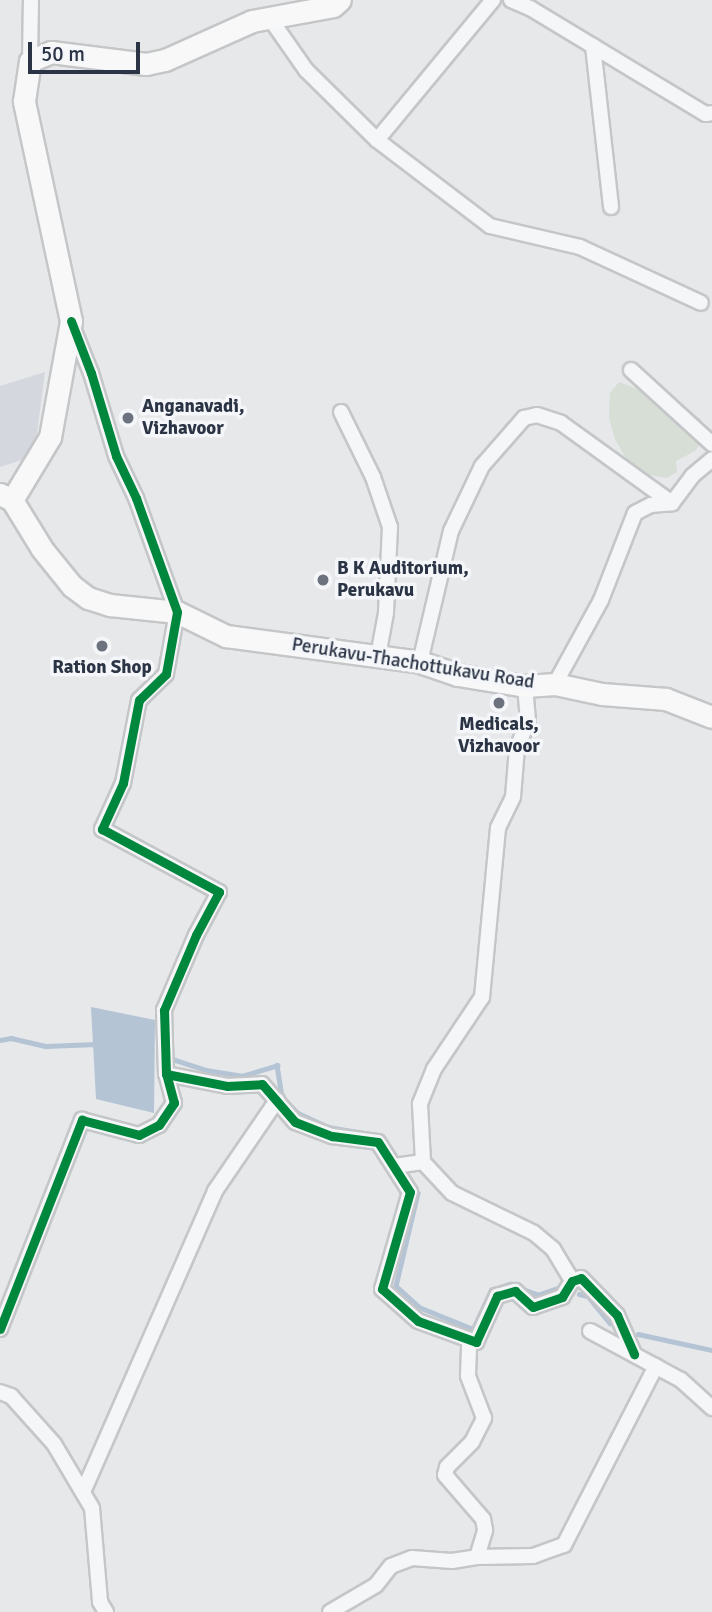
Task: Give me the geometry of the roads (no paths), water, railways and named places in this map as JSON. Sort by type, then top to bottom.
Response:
[{"type":"street","points":[[0,1329],[82,1119],[139,1135],[159,1125],[174,1103],[166,1070],[164,1010],[196,934],[219,892],[102,829],[123,783],[139,700],[166,674],[177,612],[136,498],[116,456],[91,373],[71,321],[24,101],[30,61],[31,0]]},
{"type":"street","points":[[30,61],[51,52],[146,64],[165,60],[253,21],[333,6],[340,0]]},
{"type":"street","points":[[377,140],[493,0]]},
{"type":"street","points":[[510,0],[706,114],[712,113]]},
{"type":"street","points":[[269,17],[306,70],[377,140],[490,226],[580,247],[701,303]]},
{"type":"street","points":[[593,46],[611,207]]},
{"type":"street","points":[[6,497],[50,437],[71,321]]},
{"type":"street","points":[[631,370],[712,444]]},
{"type":"street","points":[[341,412],[373,477],[390,527],[386,613],[378,656]]},
{"type":"street","points":[[420,662],[452,531],[482,466],[524,418],[537,415],[561,423],[672,503]]},
{"type":"street","points":[[555,684],[601,600],[635,513],[651,505],[672,503],[692,476],[712,459]]},
{"type":"street","name":"Perukavu-Thachottukavu Road","points":[[6,497],[72,586],[88,598],[110,605],[177,612],[226,636],[420,662],[458,675],[525,686],[555,684],[602,694],[666,699],[712,717]]},
{"type":"street","points":[[417,1162],[420,1104],[435,1069],[482,997],[498,828],[513,797],[517,748],[528,721],[525,686]]},
{"type":"street","points":[[166,1070],[227,1086],[262,1084],[295,1122],[331,1136],[378,1142],[410,1192],[383,1289],[418,1321],[476,1342],[497,1296],[515,1291],[533,1307],[562,1297],[572,1281],[580,1278],[617,1315],[634,1354]]},
{"type":"street","points":[[83,1493],[215,1191],[277,1100]]},
{"type":"street","points":[[394,1166],[417,1162]]},
{"type":"street","points":[[417,1162],[453,1193],[521,1225],[553,1249],[572,1281]]},
{"type":"street","points":[[590,1331],[681,1380],[712,1408]]},
{"type":"street","points":[[470,1340],[468,1376],[484,1418],[472,1443],[447,1467],[444,1475],[484,1519],[485,1530],[477,1557]]},
{"type":"street","points":[[330,1612],[376,1585],[391,1566],[412,1558],[452,1561],[477,1557],[533,1556],[564,1545],[656,1366]]},
{"type":"street","points":[[0,1392],[11,1396],[54,1444],[92,1508],[100,1602],[106,1612]]},
{"type":"water","points":[[91,1007],[155,1020],[154,1113],[96,1099]]},
{"type":"waterway","points":[[0,1040],[11,1038],[46,1046],[96,1044]]},
{"type":"waterway","points":[[169,1058],[206,1070],[242,1076],[277,1065],[282,1097],[298,1113],[328,1127],[382,1136],[385,1141]]},
{"type":"waterway","points":[[414,1187],[418,1193],[396,1286],[419,1307],[473,1329],[491,1290],[510,1284],[538,1295],[558,1288]]},
{"type":"waterway","points":[[579,1294],[588,1296],[610,1323]]},
{"type":"waterway","points":[[638,1334],[712,1350]]},
{"type":"place","name":"Anganavadi, Vizhavoor","points":[[128,418]]},
{"type":"place","name":"B K Auditorium, Perukavu","points":[[323,580]]},
{"type":"place","name":"Ration Shop","points":[[102,646]]},
{"type":"place","name":"Medicals, Vizhavoor","points":[[499,703]]}]
